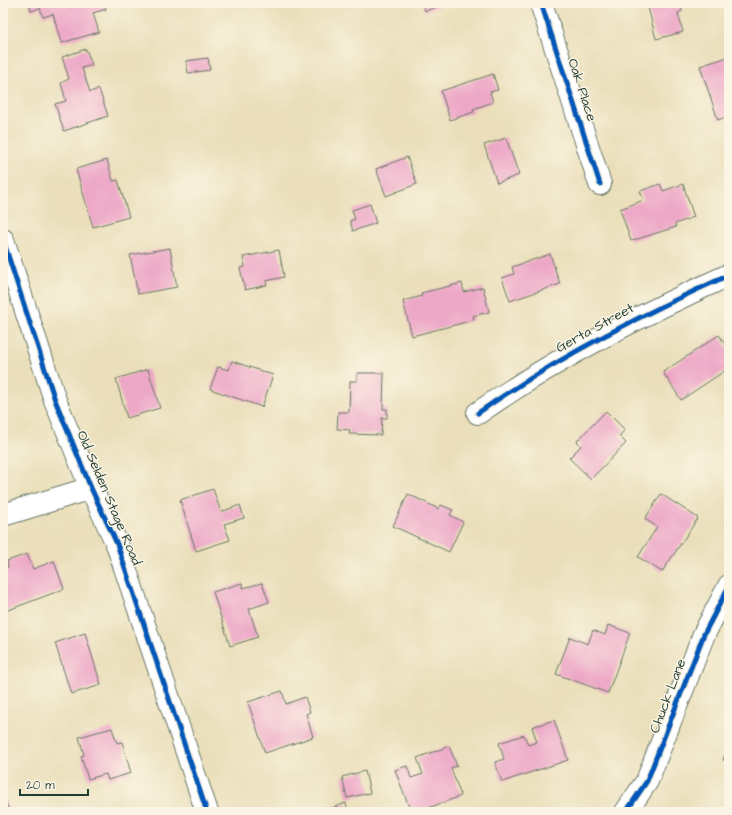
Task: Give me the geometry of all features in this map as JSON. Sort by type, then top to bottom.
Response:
[{"type":"street","name":"Oak Place","points":[[541,3],[600,184]]},
{"type":"street","name":"Old Selden Stage Road","points":[[3,240],[55,400],[91,488],[117,544],[207,812]]},
{"type":"street","name":"Gerta Street","points":[[478,413],[516,386],[640,316],[729,274]]},
{"type":"street","points":[[3,515],[91,488]]},
{"type":"street","name":"Chuck Lane","points":[[626,812],[647,781],[704,634],[729,586]]},
{"type":"building","points":[[29,3],[104,3],[106,9],[93,13],[99,32],[61,43],[53,14],[43,17],[40,8],[31,11]]},
{"type":"building","points":[[422,3],[448,3],[425,11]]},
{"type":"building","points":[[647,3],[680,3],[682,11],[678,13],[683,32],[656,39]]},
{"type":"building","points":[[86,49],[92,65],[82,68],[90,92],[99,89],[108,116],[64,131],[55,104],[66,101],[61,83],[69,79],[62,57]]},
{"type":"building","points":[[728,57],[729,116],[718,120],[700,66]]},
{"type":"building","points":[[208,58],[210,70],[188,73],[186,61]]},
{"type":"building","points":[[493,74],[498,90],[490,92],[493,102],[473,109],[474,112],[450,120],[441,91]]},
{"type":"building","points":[[506,138],[519,175],[497,183],[484,145]]},
{"type":"building","points":[[407,157],[417,184],[386,196],[376,169]]},
{"type":"building","points":[[107,160],[113,181],[118,180],[129,217],[93,227],[76,169]]},
{"type":"building","points":[[660,184],[663,191],[683,184],[694,217],[675,224],[676,227],[631,241],[620,209],[644,200],[640,191]]},
{"type":"building","points":[[370,204],[376,223],[353,231],[350,221],[355,219],[352,210]]},
{"type":"building","points":[[170,248],[177,287],[138,294],[130,255]]},
{"type":"building","points":[[279,250],[284,277],[266,281],[267,285],[245,290],[240,268],[245,267],[243,257]]},
{"type":"building","points":[[550,254],[560,284],[510,301],[502,278],[514,274],[512,267]]},
{"type":"building","points":[[462,283],[464,292],[483,287],[489,312],[473,316],[474,320],[412,336],[403,301],[422,296],[421,293]]},
{"type":"building","points":[[719,335],[729,350],[729,368],[681,400],[663,372]]},
{"type":"building","points":[[232,361],[273,375],[262,407],[210,389],[218,367],[229,370]]},
{"type":"building","points":[[148,369],[160,408],[127,418],[116,379]]},
{"type":"building","points":[[357,373],[384,373],[383,409],[387,409],[387,418],[382,418],[381,435],[349,434],[350,430],[337,429],[338,412],[349,412],[350,381],[357,381]]},
{"type":"building","points":[[606,411],[625,430],[619,436],[626,443],[591,479],[569,458],[581,446],[577,441]]},
{"type":"building","points":[[213,489],[221,512],[240,505],[244,518],[224,524],[230,540],[196,551],[180,500]]},
{"type":"building","points":[[408,494],[439,509],[441,505],[453,510],[450,515],[463,522],[449,552],[393,526]]},
{"type":"building","points":[[661,494],[698,518],[662,572],[638,557],[657,527],[645,519]]},
{"type":"building","points":[[27,554],[33,569],[54,561],[64,589],[3,612],[3,568],[8,567],[7,561]]},
{"type":"building","points":[[242,583],[243,588],[262,583],[269,602],[249,609],[258,637],[230,646],[213,592]]},
{"type":"building","points":[[608,625],[630,633],[608,693],[556,674],[570,637],[588,644],[593,630],[605,635]]},
{"type":"building","points":[[85,633],[101,685],[71,694],[55,643]]},
{"type":"building","points":[[282,691],[286,704],[305,697],[310,712],[306,714],[313,737],[265,753],[248,702]]},
{"type":"building","points":[[554,720],[568,760],[502,782],[495,762],[504,759],[499,743],[524,735],[528,745],[537,742],[532,727]]},
{"type":"building","points":[[112,728],[117,743],[122,742],[131,773],[108,780],[106,774],[88,779],[81,756],[84,755],[79,737]]},
{"type":"building","points":[[729,744],[729,762],[723,760]]},
{"type":"building","points":[[449,746],[457,766],[451,768],[461,796],[417,812],[411,812],[395,770],[407,766],[411,778],[423,774],[417,758]]},
{"type":"building","points":[[365,771],[370,793],[347,798],[342,777]]},
{"type":"building","points":[[3,793],[9,812],[3,812]]},
{"type":"building","points":[[346,803],[348,812],[321,812]]},
{"type":"cycle path","points":[[541,3],[600,184]]},
{"type":"cycle path","points":[[3,240],[55,400],[91,488],[117,544],[207,812]]},
{"type":"cycle path","points":[[478,413],[569,355],[632,321],[729,275]]},
{"type":"cycle path","points":[[626,812],[647,781],[704,634],[729,586]]}]
